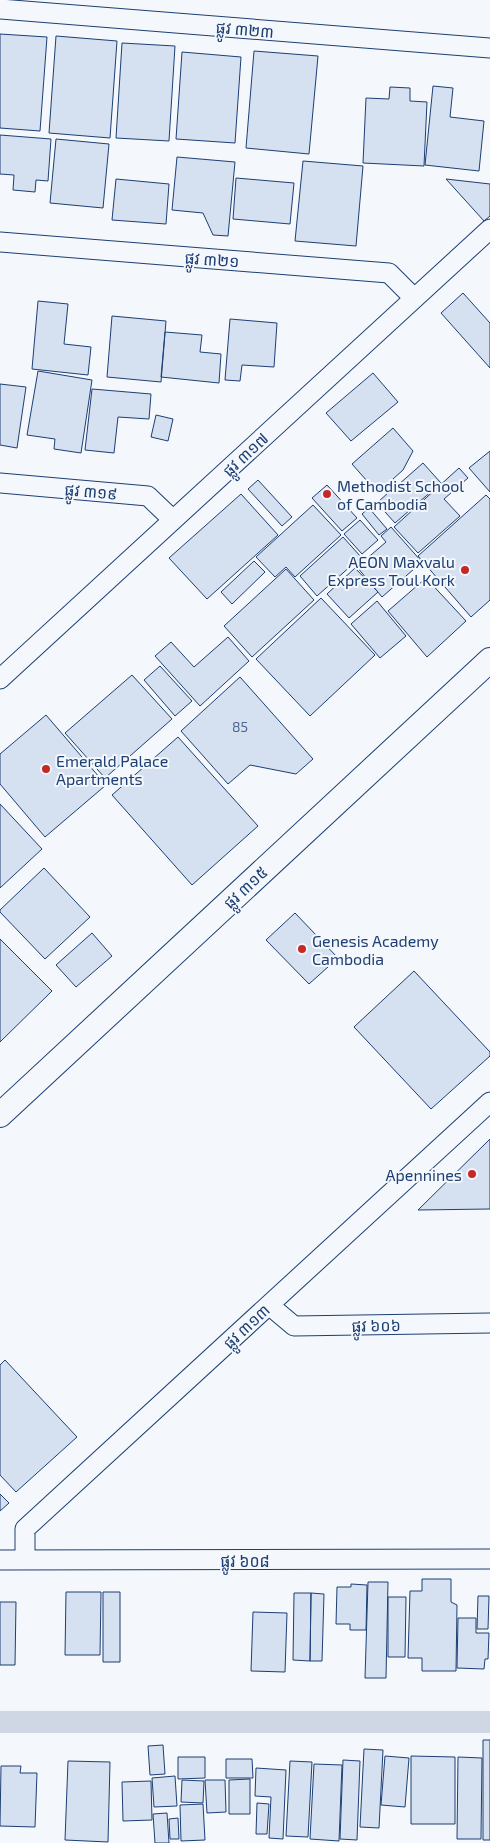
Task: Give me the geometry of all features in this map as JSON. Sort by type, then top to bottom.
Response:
[{"type":"street","name":"ផ្លូវ ៣២៣","points":[[0,9],[490,48]]},
{"type":"street","name":"ផ្លូវ ៣១៧","points":[[0,679],[490,229]]},
{"type":"street","name":"ផ្លូវ ៣២១","points":[[0,242],[389,273],[414,298]]},
{"type":"street","name":"ផ្លូវ ៣១៩","points":[[0,483],[148,496],[173,520]]},
{"type":"street","name":"ផ្លូវ ៣១៥","points":[[0,1115],[490,660]]},
{"type":"street","name":"ផ្លូវ ៣១៣","points":[[25,1560],[25,1529],[490,1102]]},
{"type":"street","name":"ផ្លូវ ៦០៦","points":[[269,1305],[294,1326],[490,1323]]},
{"type":"street","name":"ផ្លូវ ៦០៨","points":[[0,1560],[490,1559]]},
{"type":"building","points":[[0,34],[47,37],[40,131],[0,128]]},
{"type":"building","points":[[56,36],[117,41],[110,138],[49,133]]},
{"type":"building","points":[[122,43],[175,46],[169,141],[116,138]]},
{"type":"building","points":[[254,51],[318,56],[309,154],[246,148]]},
{"type":"building","points":[[182,52],[241,57],[235,143],[176,139]]},
{"type":"building","points":[[433,86],[453,88],[450,117],[484,121],[479,171],[425,165]]},
{"type":"building","points":[[390,87],[410,88],[410,101],[427,102],[424,166],[363,163],[366,98],[389,99]]},
{"type":"building","points":[[0,135],[51,139],[48,181],[36,180],[35,192],[13,190],[14,175],[0,174]]},
{"type":"building","points":[[56,139],[109,144],[103,208],[50,203]]},
{"type":"building","points":[[177,157],[235,162],[228,236],[213,235],[203,213],[172,210]]},
{"type":"building","points":[[303,161],[363,166],[356,246],[295,241]]},
{"type":"building","points":[[236,178],[294,183],[290,224],[233,219]]},
{"type":"building","points":[[116,179],[169,184],[166,224],[112,220]]},
{"type":"building","points":[[446,179],[490,184],[490,216],[484,221]]},
{"type":"building","points":[[463,293],[490,323],[490,368],[441,313]]},
{"type":"building","points":[[38,301],[68,304],[64,344],[91,347],[88,375],[32,369]]},
{"type":"building","points":[[112,316],[166,321],[161,382],[107,377]]},
{"type":"building","points":[[230,319],[277,323],[274,367],[242,365],[240,381],[225,380]]},
{"type":"building","points":[[165,332],[202,335],[200,352],[221,354],[219,383],[161,377]]},
{"type":"building","points":[[38,371],[92,380],[81,453],[54,449],[55,439],[27,435]]},
{"type":"building","points":[[373,373],[398,402],[351,441],[326,413]]},
{"type":"building","points":[[0,384],[26,387],[17,448],[0,445]]},
{"type":"building","points":[[92,389],[151,394],[149,419],[118,417],[114,453],[85,450]]},
{"type":"building","points":[[156,415],[173,419],[168,441],[151,437]]},
{"type":"building","points":[[393,428],[413,451],[403,470],[393,479],[398,485],[423,463],[441,483],[395,523],[377,503],[389,492],[384,487],[375,490],[352,464]]},
{"type":"building","points":[[490,451],[490,492],[469,468]]},
{"type":"building","points":[[459,468],[468,478],[444,499],[460,516],[418,553],[394,527]]},
{"type":"building","points":[[258,480],[292,517],[282,526],[248,489]]},
{"type":"building","points":[[327,485],[357,518],[342,531],[312,498]]},
{"type":"building","points":[[241,494],[278,535],[207,599],[169,558]]},
{"type":"building","points":[[486,495],[490,499],[490,600],[471,617],[418,556]]},
{"type":"building","points":[[313,505],[341,535],[295,577],[286,567],[275,577],[256,557]]},
{"type":"building","points":[[369,508],[387,529],[379,535],[362,514]]},
{"type":"building","points":[[360,520],[378,540],[362,554],[344,534]]},
{"type":"building","points":[[391,527],[422,562],[382,597],[357,567],[386,542],[381,536]]},
{"type":"building","points":[[343,537],[361,557],[317,596],[300,576]]},
{"type":"building","points":[[254,561],[265,572],[232,604],[221,592]]},
{"type":"building","points":[[355,568],[378,592],[349,618],[327,594]]},
{"type":"building","points":[[286,569],[314,600],[252,657],[224,626]]},
{"type":"building","points":[[426,578],[466,621],[427,657],[388,611]]},
{"type":"building","points":[[321,598],[375,655],[310,716],[256,659]]},
{"type":"building","points":[[377,601],[406,636],[380,658],[351,624]]},
{"type":"building","points":[[228,637],[249,661],[200,706],[155,656],[171,642],[194,667]]},
{"type":"building","points":[[160,666],[192,701],[175,716],[144,680]]},
{"type":"building","points":[[132,675],[172,719],[105,778],[65,733]]},
{"type":"building","points":[[240,677],[313,759],[296,774],[250,765],[228,784],[181,731]]},
{"type":"building","name":"Emerald Palace Apartments","points":[[46,715],[106,785],[45,837],[0,784],[0,754]]},
{"type":"building","points":[[178,737],[258,826],[192,885],[112,795]]},
{"type":"building","points":[[0,804],[42,849],[0,888]]},
{"type":"building","points":[[44,868],[90,917],[45,959],[0,912]]},
{"type":"building","name":"Genesis Academy Cambodia","points":[[295,913],[338,958],[309,984],[266,940]]},
{"type":"building","points":[[92,933],[112,956],[76,987],[56,965]]},
{"type":"building","points":[[0,939],[52,991],[0,1042]]},
{"type":"building","points":[[414,971],[490,1052],[490,1056],[431,1109],[354,1027]]},
{"type":"building","name":"Apennines","points":[[490,1139],[490,1209],[418,1210]]},
{"type":"building","points":[[5,1360],[77,1437],[16,1492],[0,1475],[0,1365]]},
{"type":"building","points":[[0,1494],[9,1503],[0,1511]]},
{"type":"building","points":[[422,1579],[451,1579],[451,1602],[457,1605],[456,1671],[422,1671],[422,1658],[408,1658],[410,1591],[422,1591]]},
{"type":"building","points":[[368,1582],[388,1582],[386,1678],[365,1678]]},
{"type":"building","points":[[351,1584],[367,1585],[366,1630],[350,1630],[350,1624],[336,1624],[337,1587],[351,1587]]},
{"type":"building","points":[[66,1592],[101,1592],[100,1655],[65,1655]]},
{"type":"building","points":[[103,1592],[120,1592],[120,1662],[103,1662]]},
{"type":"building","points":[[294,1593],[311,1593],[310,1661],[293,1660]]},
{"type":"building","points":[[311,1593],[324,1594],[322,1661],[310,1661]]},
{"type":"building","points":[[478,1596],[489,1596],[488,1629],[477,1629]]},
{"type":"building","points":[[388,1597],[406,1597],[405,1657],[388,1657]]},
{"type":"building","points":[[0,1602],[16,1602],[15,1665],[0,1665]]},
{"type":"building","points":[[253,1612],[287,1613],[285,1672],[251,1671]]},
{"type":"building","points":[[458,1618],[476,1618],[476,1633],[489,1633],[488,1659],[485,1659],[484,1669],[457,1668]]},
{"type":"building","points":[[483,1740],[490,1740],[490,1840],[483,1840]]},
{"type":"building","points":[[163,1745],[165,1774],[150,1775],[148,1746]]},
{"type":"building","points":[[364,1749],[383,1750],[379,1828],[360,1827]]},
{"type":"building","points":[[385,1756],[409,1758],[405,1807],[381,1805]]},
{"type":"building","points":[[411,1756],[455,1757],[455,1824],[411,1824]]},
{"type":"building","points":[[178,1757],[205,1757],[205,1778],[178,1779]]},
{"type":"building","points":[[458,1757],[482,1758],[481,1839],[457,1839]]},
{"type":"building","points":[[226,1759],[252,1759],[253,1778],[226,1778]]},
{"type":"building","points":[[343,1760],[360,1761],[357,1840],[340,1839]]},
{"type":"building","points":[[68,1761],[110,1762],[108,1842],[65,1840]]},
{"type":"building","points":[[290,1761],[312,1762],[308,1837],[286,1836]]},
{"type":"building","points":[[314,1764],[342,1765],[339,1841],[310,1839]]},
{"type":"building","points":[[1,1766],[21,1766],[20,1773],[37,1773],[35,1827],[0,1826]]},
{"type":"building","points":[[256,1768],[286,1770],[283,1839],[269,1838],[271,1797],[255,1796]]},
{"type":"building","points":[[175,1776],[177,1806],[154,1807],[152,1778]]},
{"type":"building","points":[[250,1779],[250,1814],[229,1814],[229,1780]]},
{"type":"building","points":[[182,1780],[204,1781],[203,1803],[181,1802]]},
{"type":"building","points":[[205,1780],[225,1780],[226,1812],[207,1813]]},
{"type":"building","points":[[151,1781],[152,1820],[123,1821],[122,1782]]},
{"type":"building","points":[[257,1803],[269,1804],[267,1834],[256,1834]]},
{"type":"building","points":[[203,1804],[205,1840],[181,1841],[180,1805]]},
{"type":"building","points":[[167,1813],[169,1843],[155,1843],[153,1814]]},
{"type":"building","points":[[178,1818],[179,1839],[170,1839],[169,1819]]},
{"type":"waterway","points":[[0,1722],[490,1722]]},
{"type":"place","name":"Methodist School of Cambodia","points":[[327,494]]},
{"type":"place","name":"AEON Maxvalu Express Toul Kork","points":[[465,570]]},
{"type":"place","name":"Emerald Palace Apartments","points":[[46,769]]},
{"type":"place","name":"Genesis Academy Cambodia","points":[[302,949]]},
{"type":"place","name":"Apennines","points":[[472,1174]]}]
